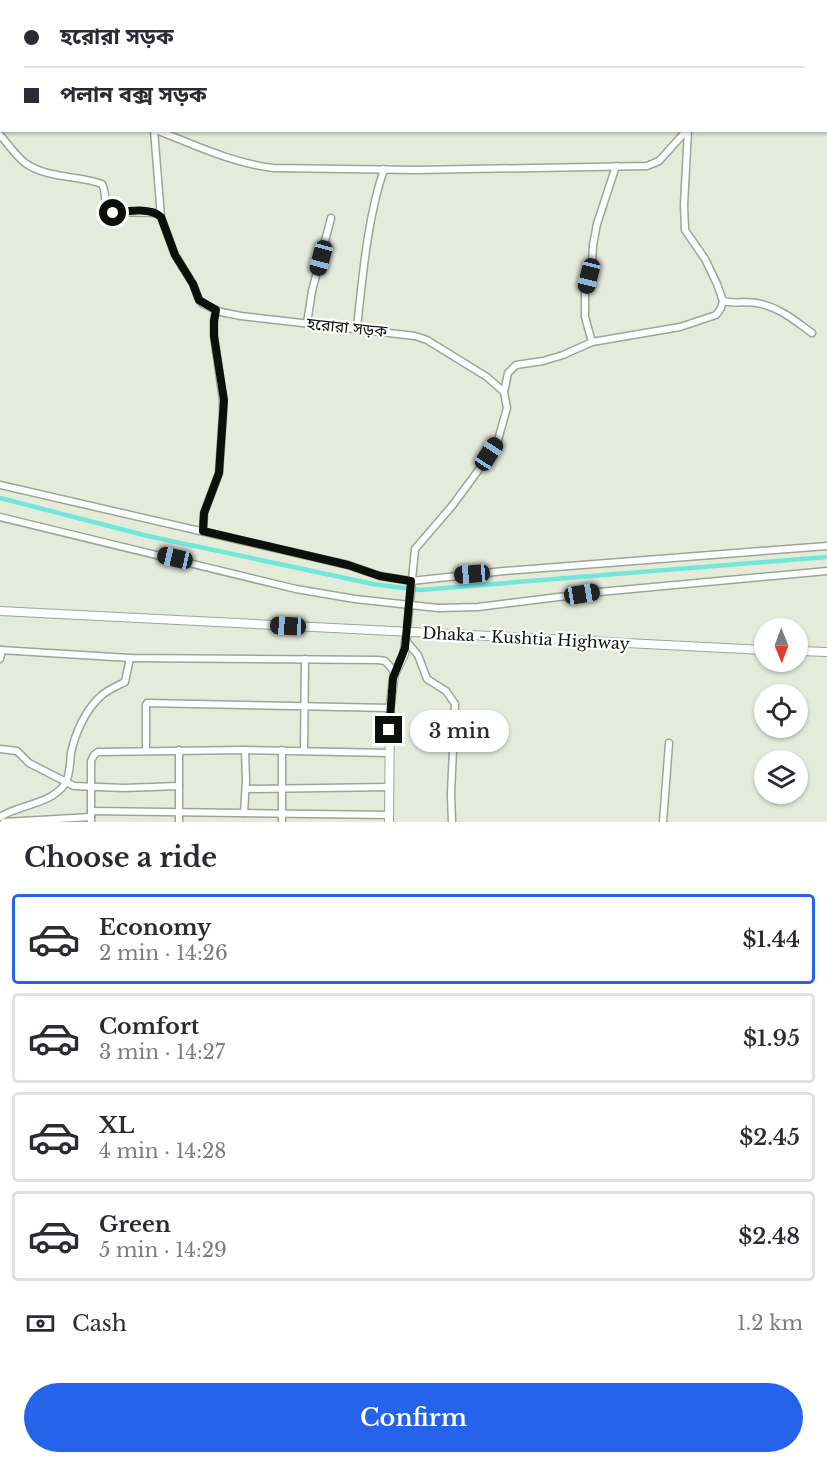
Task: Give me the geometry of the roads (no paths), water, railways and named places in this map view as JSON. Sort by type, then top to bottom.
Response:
[{"type":"main road","name":"Dhaka - Kushtia Highway","points":[[0,611],[754,649]]},
{"type":"main road","points":[[389,819],[390,708],[395,672],[404,654],[406,632]]},
{"type":"main road","points":[[808,651],[827,652]]},
{"type":"street","points":[[155,132],[161,217],[175,255],[193,284],[199,300],[216,310],[214,336],[224,400],[219,473],[204,513],[203,531]]},
{"type":"street","points":[[160,132],[254,166],[384,169],[541,169],[653,165],[685,132]]},
{"type":"street","points":[[406,632],[415,549],[452,506],[498,440],[507,408],[504,392],[508,373],[513,367],[563,355],[592,342],[680,327],[716,315],[721,308],[723,301],[717,284],[705,259],[685,230],[687,132]]},
{"type":"street","points":[[0,135],[25,163],[34,168],[60,176],[102,184],[105,204],[109,212],[150,211],[161,217]]},
{"type":"street","points":[[592,342],[585,317],[585,291],[597,224],[616,166]]},
{"type":"street","points":[[357,327],[366,244],[374,212],[375,195],[384,169]]},
{"type":"street","points":[[307,323],[312,291],[331,218]]},
{"type":"street","points":[[723,301],[735,304],[754,302],[784,312],[812,333]]},
{"type":"street","name":"হরোরা সড়ক","points":[[216,310],[267,319],[402,333],[427,340],[487,377],[504,392]]},
{"type":"street","points":[[0,485],[348,565],[380,576],[410,582],[504,571],[827,546]]},
{"type":"street","points":[[0,517],[296,589],[478,608],[599,591],[827,571]]},
{"type":"street","points":[[406,641],[418,655],[427,679],[446,691],[455,704],[452,822]]},
{"type":"street","points":[[0,659],[1,650],[130,658],[382,660],[395,672]]},
{"type":"street","points":[[0,817],[19,807],[32,805],[53,795],[66,783],[72,747],[85,715],[101,695],[125,682],[130,658]]},
{"type":"street","points":[[304,750],[305,659]]},
{"type":"street","points":[[146,750],[147,703],[390,708]]},
{"type":"street","points":[[663,822],[669,743]]},
{"type":"street","points":[[0,749],[17,751],[29,763],[74,786],[179,786]]},
{"type":"street","points":[[91,817],[91,761],[96,753],[146,750],[304,750],[388,753]]},
{"type":"street","points":[[179,750],[179,822]]},
{"type":"street","points":[[244,813],[245,750]]},
{"type":"street","points":[[282,750],[282,822]]},
{"type":"street","points":[[246,789],[389,787]]},
{"type":"street","points":[[4,822],[179,812],[282,813],[389,819]]},
{"type":"waterway","points":[[0,498],[148,536],[373,584],[420,590],[827,557]]}]
